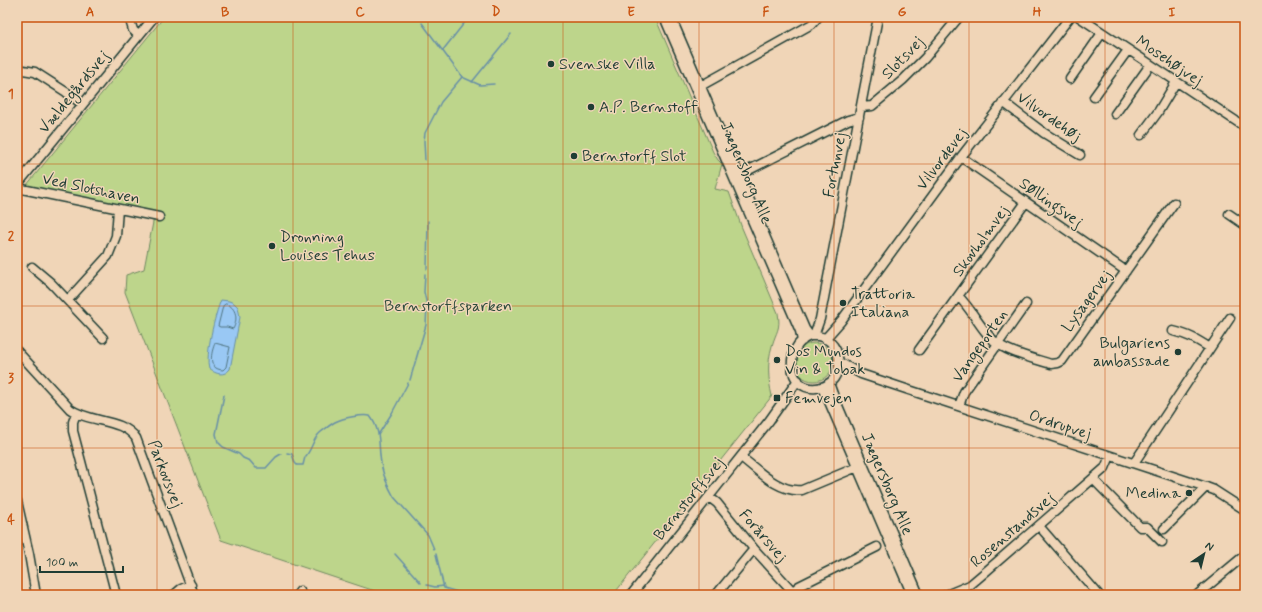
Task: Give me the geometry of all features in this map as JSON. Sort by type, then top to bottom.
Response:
[{"type":"street","points":[[129,17],[133,30],[138,35]]},
{"type":"street","name":"Vældegårdsvej","points":[[17,186],[154,17]]},
{"type":"street","name":"Jægersborg Alle","points":[[664,17],[739,175],[805,329],[817,339]]},
{"type":"street","name":"Jægersborg Alle","points":[[671,17],[698,88],[799,329],[817,339]]},
{"type":"street","points":[[698,88],[804,29],[812,24],[818,17]]},
{"type":"street","name":"Fortunvej","points":[[817,339],[878,17]]},
{"type":"street","name":"Slotsvej","points":[[861,107],[872,106],[904,80],[925,58],[959,17]]},
{"type":"street","name":"Vilvordevej","points":[[817,339],[841,321],[876,270],[961,157],[1070,17]]},
{"type":"street","name":"Mosehøjvej","points":[[1079,17],[1245,127]]},
{"type":"street","points":[[1070,80],[1102,33]]},
{"type":"street","points":[[1094,97],[1128,50]]},
{"type":"street","points":[[1115,114],[1150,65]]},
{"type":"street","points":[[17,69],[34,72],[82,104]]},
{"type":"street","points":[[1141,134],[1158,112],[1176,82]]},
{"type":"street","name":"Vilvordehøj","points":[[1003,102],[1044,133],[1080,155]]},
{"type":"street","points":[[739,175],[848,120],[859,117]]},
{"type":"street","name":"Søllingsvej","points":[[961,157],[1126,272]]},
{"type":"street","name":"Ved Slotshaven","points":[[17,186],[159,217]]},
{"type":"street","name":"Skovholmvej","points":[[920,350],[1026,202]]},
{"type":"street","name":"Lysagervej","points":[[998,344],[1009,350],[1052,364],[1062,361],[1174,203]]},
{"type":"street","points":[[68,300],[108,256],[116,236],[118,209]]},
{"type":"street","points":[[1229,214],[1245,225]]},
{"type":"street","points":[[32,267],[51,283],[103,338]]},
{"type":"street","name":"Skovholmvej","points":[[958,296],[964,301],[990,336],[998,344]]},
{"type":"street","name":"Vangeporten","points":[[959,406],[964,392],[1026,304]]},
{"type":"street","points":[[1134,463],[1230,318]]},
{"type":"street","points":[[1173,331],[1194,337],[1210,348]]},
{"type":"street","points":[[817,339],[837,351],[839,362],[837,372],[830,383],[821,387],[813,388],[801,383],[793,371],[792,359],[794,350],[817,339]]},
{"type":"street","name":"Parkovsvej","points":[[17,351],[70,409],[85,417],[122,426],[136,438],[194,595]]},
{"type":"street","name":"Ordrupvej","points":[[839,362],[861,374],[1206,486],[1245,510]]},
{"type":"street","name":"Ordrupvej","points":[[837,372],[861,374]]},
{"type":"street","name":"Bernstorffsvej","points":[[631,595],[801,383]]},
{"type":"street","name":"Jægersborg Alle","points":[[830,383],[860,465],[912,595]]},
{"type":"street","name":"Jægersborg Alle","points":[[821,387],[860,465],[919,595]]},
{"type":"street","points":[[76,413],[73,431],[116,595]]},
{"type":"street","name":"Rosenstandsvej","points":[[946,595],[970,585],[1105,468],[1110,456]]},
{"type":"street","points":[[741,457],[780,487],[791,491],[802,490],[860,465]]},
{"type":"street","points":[[1093,479],[1140,527],[1147,527],[1162,542]]},
{"type":"street","points":[[1164,528],[1206,486]]},
{"type":"street","name":"Forårsvej","points":[[709,497],[725,513],[754,549],[794,593]]},
{"type":"street","points":[[17,501],[29,554],[36,595]]},
{"type":"street","points":[[1039,526],[1099,595]]},
{"type":"street","points":[[794,593],[799,586],[865,549],[877,547]]},
{"type":"street","points":[[716,595],[754,549]]},
{"type":"street","points":[[1197,595],[1245,555]]},
{"type":"street","points":[[174,595],[181,589],[191,585]]},
{"type":"green space","name":"Bernstorffsparken","points":[[164,17],[655,17],[713,152],[722,164],[715,189],[729,192],[742,228],[778,313],[779,323],[769,359],[769,377],[772,396],[613,595],[387,595],[221,540],[125,292],[126,275],[144,269],[155,212],[26,186]]},
{"type":"green space","points":[[814,343],[824,346],[830,352],[833,362],[830,372],[824,378],[814,381],[804,378],[798,372],[795,362],[798,352],[804,346]]},
{"type":"water","points":[[221,300],[234,303],[238,307],[240,317],[230,369],[228,372],[223,374],[209,369],[208,363],[211,334]]},
{"type":"waterway","points":[[443,50],[469,17]]},
{"type":"waterway","points":[[422,23],[462,77],[480,85],[494,84]]},
{"type":"waterway","points":[[472,82],[511,34]]},
{"type":"waterway","points":[[425,160],[425,133],[441,102],[462,77]]},
{"type":"waterway","points":[[427,269],[428,221]]},
{"type":"waterway","points":[[410,380],[426,325],[427,305],[424,292],[425,274]]},
{"type":"waterway","points":[[378,435],[408,383]]},
{"type":"waterway","points":[[224,395],[216,434],[218,442],[223,447],[250,461],[256,468],[266,468],[276,457],[281,454]]},
{"type":"waterway","points":[[287,453],[292,454],[297,465],[303,465],[305,457],[316,438],[326,428],[343,419],[358,416],[370,416],[377,428],[382,468],[389,487],[394,497],[428,535],[434,549]]},
{"type":"waterway","points":[[395,554],[421,583]]},
{"type":"waterway","points":[[436,554],[444,588],[468,595]]},
{"type":"waterway","points":[[427,585],[435,587],[444,586]]},
{"type":"place","name":"Svenske Villa","points":[[551,64]]},
{"type":"place","name":"A.P. Bernstoff","points":[[591,107]]},
{"type":"place","name":"Bernstorff Slot","points":[[574,156]]},
{"type":"place","name":"Dronning Louises Tehus","points":[[272,246]]},
{"type":"place","name":"Trattoria Italiana","points":[[843,303]]},
{"type":"place","name":"Bulgariens ambassade","points":[[1178,352]]},
{"type":"place","name":"Dos Mundos Vin & Tobak","points":[[777,360]]},
{"type":"place","name":"Femvejen","points":[[777,398]]},
{"type":"place","name":"Medina","points":[[1189,493]]}]
